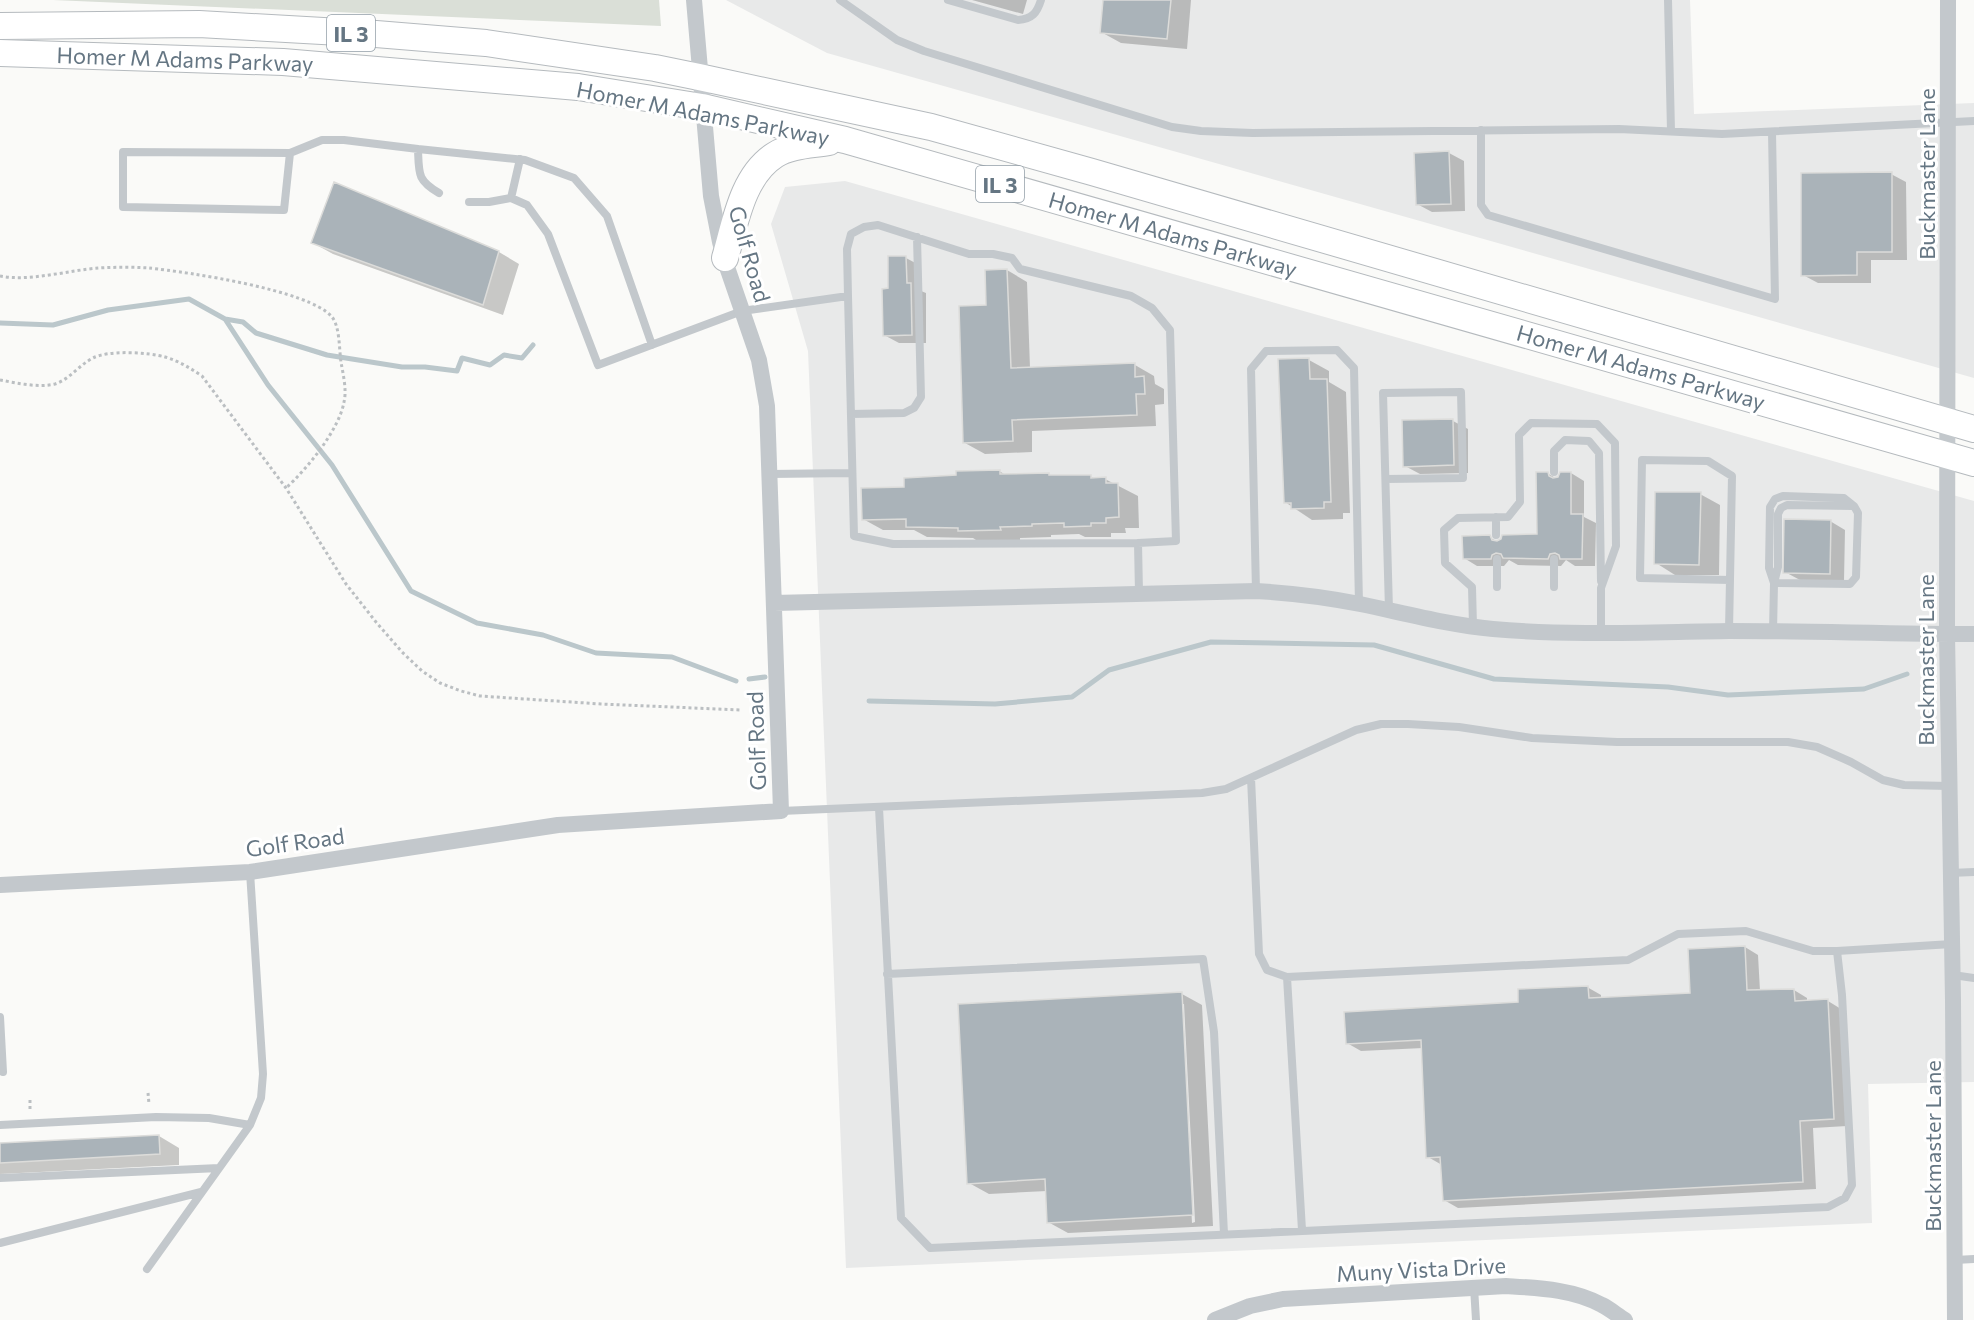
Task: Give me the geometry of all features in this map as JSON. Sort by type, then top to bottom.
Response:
[{"type":"main road","name":"Homer M Adams Parkway","points":[[0,26],[199,24],[376,34],[486,43],[699,76],[942,130],[1974,429]]},
{"type":"main road","name":"Homer M Adams Parkway","points":[[0,53],[283,62],[578,87],[702,107],[845,140],[1974,463]]},
{"type":"main road","points":[[724,258],[748,186],[759,168],[776,154],[798,147],[845,140]]},
{"type":"street","name":"Golf Road","points":[[0,885],[250,872],[558,825],[781,812],[767,406],[759,360],[724,258],[711,196],[694,0]]},
{"type":"street","name":"Buckmaster Lane","points":[[1948,0],[1947,634],[1953,975],[1955,1320]]},
{"type":"street","points":[[774,603],[1256,591],[1297,594],[1359,604],[1473,626],[1545,632],[1729,631],[1974,634]]},
{"type":"street","name":"Muny Vista Drive","points":[[1215,1320],[1233,1316],[1250,1306],[1283,1299],[1506,1286],[1542,1288],[1573,1294],[1600,1304],[1625,1320]]},
{"type":"lane","points":[[840,0],[897,40],[924,51],[1172,127],[1201,131],[1253,133],[1619,129],[1722,134],[1974,121]]},
{"type":"lane","points":[[948,0],[1018,20],[1029,19],[1038,10],[1041,0]]},
{"type":"lane","points":[[1668,0],[1671,131]]},
{"type":"lane","points":[[1480,130],[1480,205],[1488,215],[1775,299],[1772,132]]},
{"type":"lane","points":[[290,153],[284,210],[123,207],[123,152],[290,153],[322,140],[344,140],[520,159],[574,178],[607,216],[652,345]]},
{"type":"lane","points":[[418,149],[418,171],[424,184],[439,193]]},
{"type":"lane","points":[[511,198],[520,159]]},
{"type":"lane","points":[[469,202],[489,202],[511,198],[527,205],[548,234],[598,365],[742,311],[848,296]]},
{"type":"lane","points":[[878,225],[917,237],[969,254],[993,254],[1012,258],[1020,269],[1131,296],[1152,308],[1170,330],[1176,542],[893,543],[854,536],[847,249],[851,234],[864,227],[878,225]]},
{"type":"lane","points":[[851,414],[904,413],[914,408],[921,397],[917,237]]},
{"type":"lane","points":[[1256,591],[1251,369],[1266,351],[1337,350],[1354,368],[1359,604]]},
{"type":"lane","points":[[1386,479],[1463,478],[1461,392],[1383,393],[1389,611]]},
{"type":"lane","points":[[1473,626],[1472,587],[1445,562],[1444,530],[1458,518],[1508,517],[1520,502],[1519,435],[1532,423],[1597,424],[1615,443],[1616,546],[1601,588]]},
{"type":"lane","points":[[1554,472],[1554,451],[1565,440],[1589,441],[1599,453],[1601,633]]},
{"type":"lane","points":[[1729,631],[1730,580],[1732,476],[1708,461],[1642,460],[1640,578],[1730,580]]},
{"type":"lane","points":[[770,474],[852,473]]},
{"type":"lane","points":[[1773,632],[1774,583],[1769,568],[1770,507],[1775,500],[1783,496],[1844,498],[1854,506],[1858,513],[1856,576],[1850,584],[1774,583]]},
{"type":"lane","points":[[1496,517],[1496,535]]},
{"type":"lane","points":[[1138,543],[1139,593]]},
{"type":"lane","points":[[1497,559],[1497,587]]},
{"type":"lane","points":[[1554,559],[1554,587]]},
{"type":"lane","points":[[781,812],[1202,793],[1226,789],[1356,730],[1381,724],[1460,728],[1532,738],[1617,742],[1788,742],[1817,747],[1883,780],[1904,786],[1949,786]]},
{"type":"lane","points":[[1251,778],[1259,954],[1267,970],[1287,977],[1628,960],[1678,934],[1746,931],[1813,951],[1952,944]]},
{"type":"lane","points":[[879,808],[901,1218],[930,1248],[1828,1207],[1845,1198],[1852,1185],[1842,995],[1837,951]]},
{"type":"lane","points":[[147,1269],[249,1125],[261,1098],[263,1074],[250,872]]},
{"type":"lane","points":[[1950,873],[1974,872]]},
{"type":"lane","points":[[887,974],[1203,959],[1214,1032],[1224,1234]]},
{"type":"lane","points":[[1953,975],[1974,978]]},
{"type":"lane","points":[[1287,977],[1302,1230]]},
{"type":"lane","points":[[0,1017],[3,1072]]},
{"type":"lane","points":[[0,1125],[156,1117],[210,1118],[249,1125]]},
{"type":"lane","points":[[0,1178],[219,1168]]},
{"type":"lane","points":[[0,1243],[201,1192]]},
{"type":"lane","points":[[1955,1260],[1974,1259]]},
{"type":"lane","points":[[1474,1287],[1476,1320]]},
{"type":"path","points":[[0,276],[22,277],[100,268],[149,268],[232,282],[304,299],[333,318],[344,383],[345,400],[340,420],[299,476],[286,488]]},
{"type":"path","points":[[0,380],[42,385],[55,384],[68,377],[83,364],[105,353],[121,352],[163,356],[184,364],[202,376],[286,488],[346,584],[402,652],[440,683],[480,696],[741,710]]},
{"type":"path","points":[[148,1093],[149,1108]]},
{"type":"path","points":[[30,1100],[30,1113]]},
{"type":"shaded area","points":[[53,0],[659,0],[661,26]]},
{"type":"shaded area","points":[[726,0],[1690,0],[1694,114],[1974,103],[1974,378],[827,53]]},
{"type":"shaded area","points":[[845,181],[1974,501],[1974,1082],[1868,1084],[1872,1223],[846,1268],[808,351],[771,224],[785,187]]},
{"type":"building","points":[[1103,0],[1171,0],[1167,39],[1100,33]]},
{"type":"building","points":[[1449,151],[1451,204],[1416,205],[1414,153]]},
{"type":"building","points":[[1892,172],[1892,252],[1857,252],[1857,275],[1801,276],[1801,173]]},
{"type":"building","points":[[334,182],[499,251],[483,305],[311,243]]},
{"type":"building","points":[[888,256],[906,256],[907,283],[911,283],[912,335],[883,336],[882,289],[888,288]]},
{"type":"building","points":[[1007,269],[1011,368],[1135,363],[1135,377],[1144,376],[1145,394],[1136,394],[1137,415],[1012,420],[1013,441],[963,443],[959,306],[986,305],[985,270]]},
{"type":"building","points":[[1309,358],[1310,379],[1327,379],[1331,502],[1324,502],[1324,508],[1291,509],[1291,503],[1284,503],[1278,359]]},
{"type":"building","points":[[1453,419],[1454,465],[1403,467],[1402,420]]},
{"type":"building","points":[[1000,470],[1000,474],[1049,473],[1049,475],[1091,475],[1091,478],[1106,477],[1106,483],[1118,483],[1119,517],[1106,518],[1106,523],[1091,523],[1091,526],[1064,527],[1064,523],[1032,524],[1032,526],[1000,527],[1001,530],[958,531],[958,528],[906,527],[906,519],[862,520],[861,488],[904,487],[904,478],[956,475],[956,471]]},
{"type":"building","points":[[1536,472],[1548,472],[1553,478],[1558,477],[1560,472],[1571,472],[1571,514],[1583,514],[1582,559],[1560,559],[1555,553],[1550,554],[1548,559],[1503,558],[1501,554],[1496,553],[1491,559],[1463,559],[1462,536],[1490,535],[1492,540],[1497,541],[1502,535],[1537,534]]},
{"type":"building","points":[[1655,492],[1701,492],[1699,565],[1654,564]]},
{"type":"building","points":[[1784,519],[1831,520],[1830,574],[1783,573]]},
{"type":"building","points":[[1745,946],[1747,990],[1794,989],[1795,1001],[1828,999],[1834,1119],[1800,1121],[1803,1182],[1443,1201],[1440,1157],[1426,1158],[1421,1040],[1346,1044],[1344,1012],[1518,1002],[1518,989],[1588,986],[1589,998],[1690,993],[1688,949]]},
{"type":"building","points":[[1182,992],[1193,1215],[1047,1223],[1045,1179],[967,1184],[958,1004]]},
{"type":"building","points":[[159,1135],[160,1154],[0,1163],[0,1143]]},
{"type":"waterway","points":[[0,323],[53,325],[108,310],[189,299],[225,319],[268,385],[332,465],[411,591],[477,623],[543,635],[596,653],[672,657],[736,681]]},
{"type":"waterway","points":[[225,319],[243,322],[256,333],[327,355],[402,367],[457,371],[462,358],[490,365],[504,355],[522,358],[533,345]]},
{"type":"waterway","points":[[869,701],[995,704],[1072,697],[1109,670],[1211,642],[1374,645],[1494,679],[1668,687],[1728,695],[1864,689],[1907,674]]},
{"type":"waterway","points":[[749,679],[765,677]]}]
